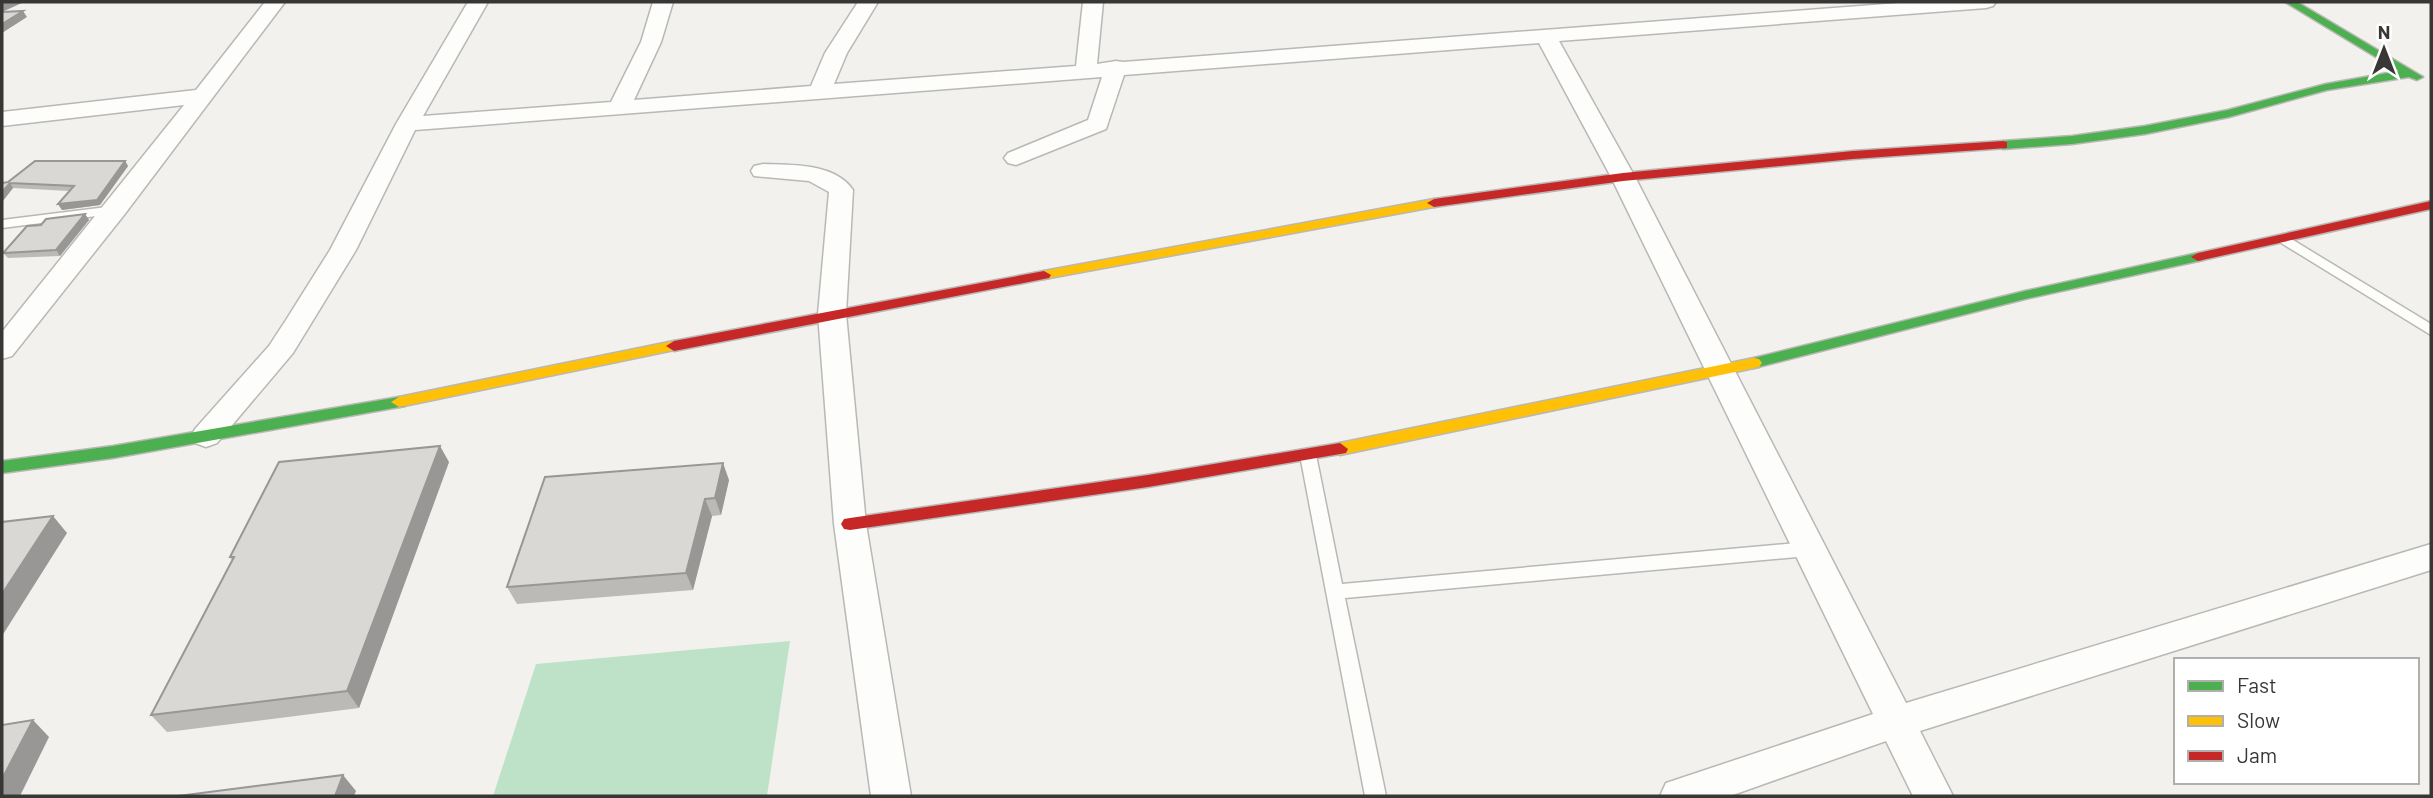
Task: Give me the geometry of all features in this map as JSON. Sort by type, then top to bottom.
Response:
[{"type":"street","points":[[4,343],[115,210],[275,2]]},
{"type":"street","points":[[206,436],[279,353],[343,250],[407,124],[478,2]]},
{"type":"street","points":[[620,107],[651,41],[663,2]]},
{"type":"street","points":[[820,91],[836,53],[869,2]]},
{"type":"street","points":[[1086,70],[1093,2]]},
{"type":"street","points":[[1732,2],[1748,20]]},
{"type":"street","points":[[407,124],[1116,67],[1546,37],[1986,2]]},
{"type":"street","points":[[2290,2],[2431,85]]},
{"type":"street","points":[[1546,37],[1623,177],[1718,372],[1933,796]]},
{"type":"street","points":[[1016,158],[1098,124],[1116,67]]},
{"type":"street","points":[[2,467],[367,409],[832,314],[1427,204],[1623,177],[1853,155],[2072,140],[2145,130],[2229,113],[2337,85],[2411,73]]},
{"type":"street","points":[[2,119],[201,96]]},
{"type":"street","points":[[763,171],[800,172],[819,176],[841,190],[832,314],[850,524],[891,796]]},
{"type":"street","points":[[850,524],[1308,455],[1718,372],[2025,295],[2431,205]]},
{"type":"street","points":[[1680,796],[1896,722],[2431,557]]},
{"type":"lane","points":[[2,224],[115,210]]},
{"type":"lane","points":[[2283,238],[2431,330]]},
{"type":"lane","points":[[1308,455],[1376,796]]},
{"type":"lane","points":[[1335,592],[1808,549]]},
{"type":"green space","points":[[790,641],[767,796],[493,796],[536,664]]},
{"type":"building","points":[[23,11],[2,24],[2,12]]},
{"type":"building","points":[[35,161],[125,161],[97,200],[58,204],[74,186],[10,183],[2,192],[2,183],[8,182]]},
{"type":"building","points":[[85,214],[56,250],[3,253],[27,226],[41,225],[46,219]]},
{"type":"building","points":[[440,446],[347,691],[151,715],[234,557],[230,557],[279,462]]},
{"type":"building","points":[[723,463],[715,498],[705,499],[686,573],[507,587],[545,477]]},
{"type":"building","points":[[53,516],[2,594],[2,522]]},
{"type":"building","points":[[33,720],[2,779],[2,725]]},
{"type":"building","points":[[343,775],[335,796],[178,796]]},
{"type":"traffic: fast","points":[[2290,2],[2417,77]]},
{"type":"traffic: fast","points":[[2003,145],[2072,140],[2145,130],[2229,113],[2326,87],[2411,73]]},
{"type":"traffic: fast","points":[[1754,363],[2025,295],[2198,257]]},
{"type":"traffic: fast","points":[[2,467],[113,452],[399,402]]},
{"type":"traffic: slow","points":[[1044,275],[1434,203]]},
{"type":"traffic: slow","points":[[399,402],[674,346]]},
{"type":"traffic: slow","points":[[1340,449],[1754,363]]},
{"type":"traffic: jam","points":[[1434,203],[1623,177],[1853,155],[2003,145]]},
{"type":"traffic: jam","points":[[2198,257],[2431,205]]},
{"type":"traffic: jam","points":[[674,346],[1044,275]]},
{"type":"traffic: jam","points":[[850,524],[1148,481],[1340,449]]}]
